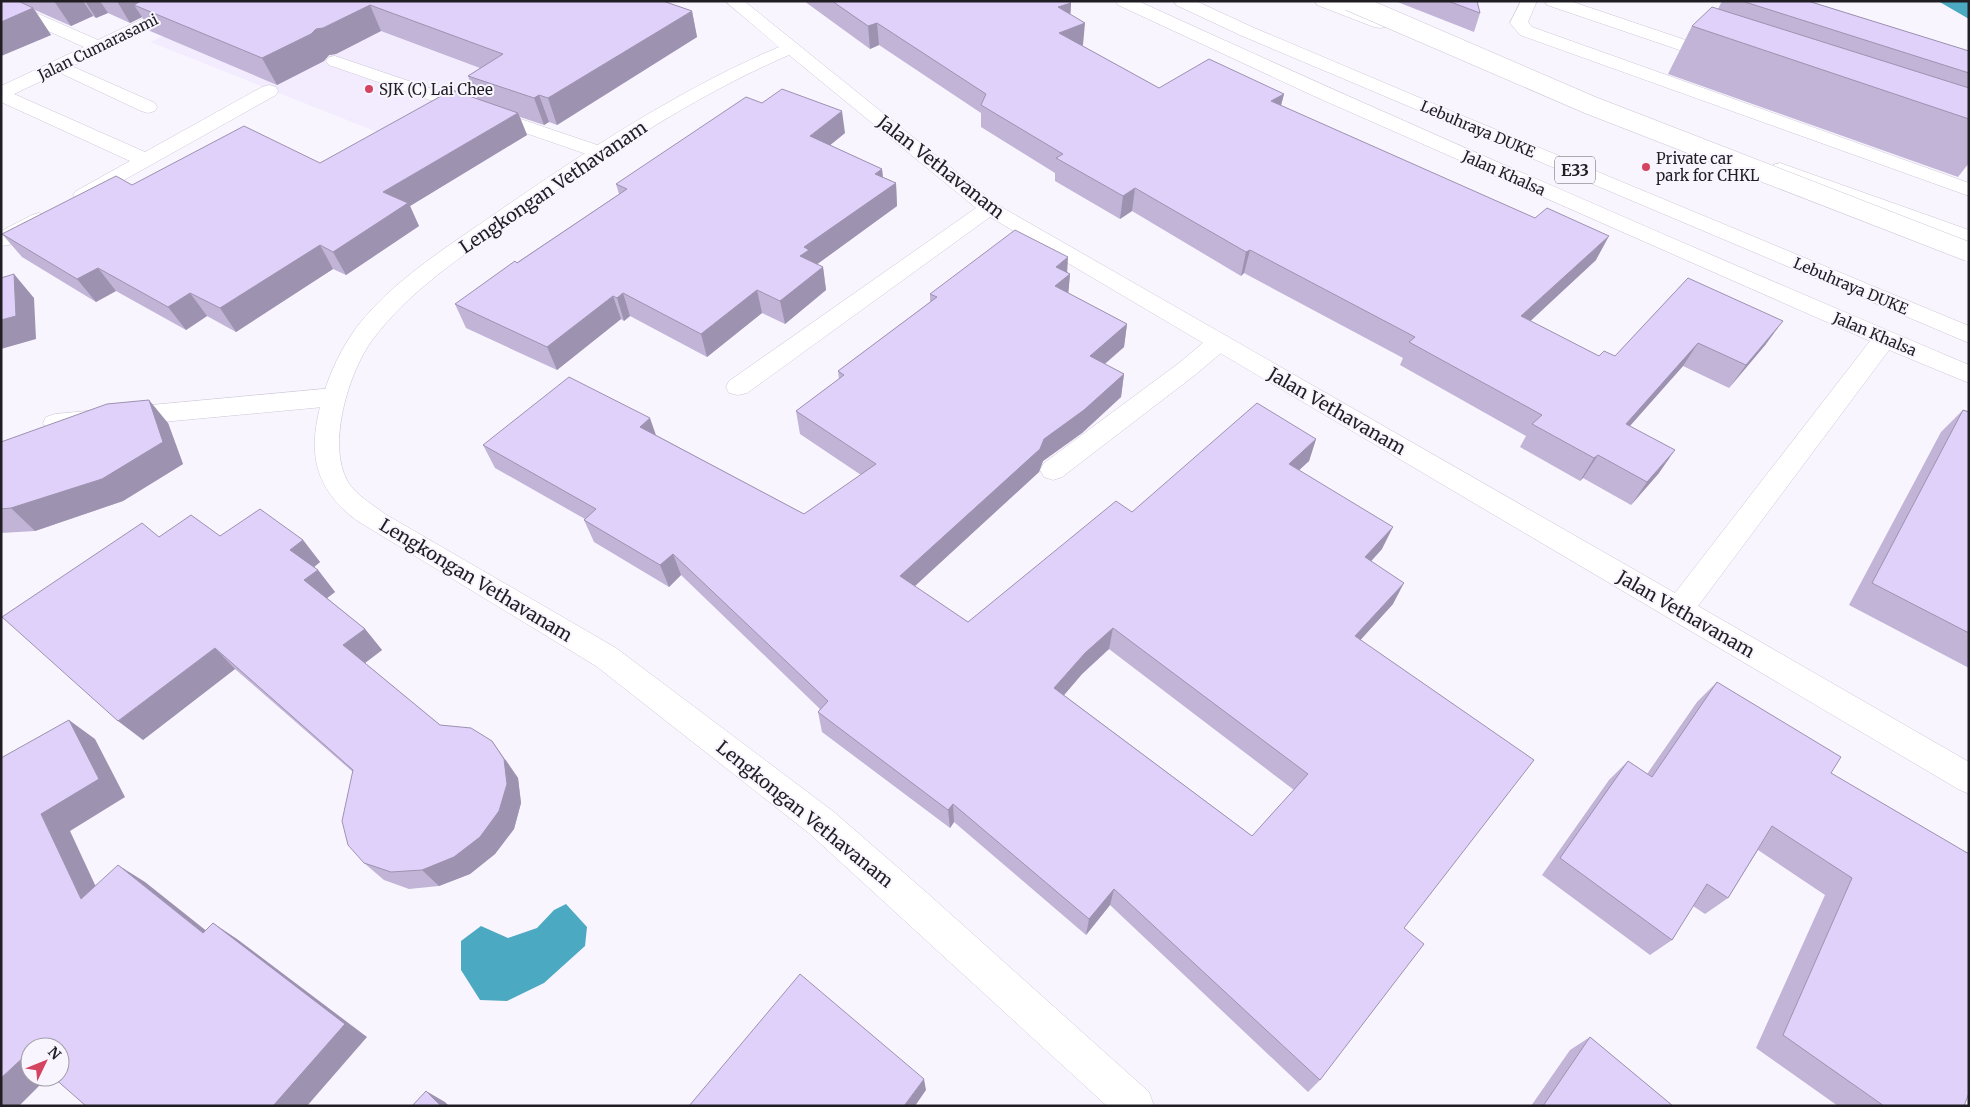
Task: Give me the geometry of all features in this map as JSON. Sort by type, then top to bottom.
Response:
[{"type":"main road","name":"Jalan Cumarasami","points":[[1,94],[194,1]]},
{"type":"main road","name":"Jalan Vethavanam","points":[[733,1],[989,208],[1969,779]]},
{"type":"main road","name":"Jalan Khalsa","points":[[1124,1],[1323,94],[1969,375]]},
{"type":"main road","name":"Lebuhraya DUKE","points":[[1182,1],[1246,31],[1969,335]]},
{"type":"main road","points":[[1324,1],[1520,77],[1969,237]]},
{"type":"main road","points":[[1349,1],[1590,105],[1969,252]]},
{"type":"main road","points":[[1529,1],[1519,23],[1526,31],[1969,190]]},
{"type":"main road","points":[[1553,1],[1733,62]]},
{"type":"main road","points":[[1,4],[100,47]]},
{"type":"main road","name":"Lengkongan Vethavanam","points":[[790,48],[727,77],[599,152],[496,223],[406,290],[365,333],[348,361],[334,397],[327,434],[327,462],[337,485],[352,504],[376,521],[606,657],[822,823],[1135,1106]]},
{"type":"main road","points":[[335,61],[599,152]]},
{"type":"main road","points":[[60,66],[148,107]]},
{"type":"main road","points":[[1,240],[269,91]]},
{"type":"main road","points":[[1,94],[145,160]]},
{"type":"main road","points":[[738,387],[989,208]]},
{"type":"main road","points":[[1679,610],[1885,338]]},
{"type":"main road","points":[[1053,470],[1187,370],[1219,342]]},
{"type":"main road","points":[[55,423],[334,397]]},
{"type":"shaded area","name":"SJK (C) Lai Chee","points":[[240,1],[622,1],[387,136],[150,42]]},
{"type":"water","points":[[1938,1],[1969,1],[1969,19]]},
{"type":"water","points":[[566,904],[587,927],[585,946],[544,983],[507,1001],[480,1000],[461,970],[461,941],[481,926],[508,938],[537,928],[554,910]]},
{"type":"building","points":[[1,1],[18,1],[33,8],[1,22]]},
{"type":"building","points":[[141,1],[663,1],[692,11],[548,98],[539,95],[534,98],[468,76],[503,54],[370,5],[323,28],[316,29],[311,34],[262,58],[134,5]]},
{"type":"building","points":[[832,1],[1069,1],[1071,3],[1058,7],[1085,23],[1059,33],[1159,88],[1209,59],[1284,94],[1271,101],[1535,218],[1547,208],[1609,236],[1521,316],[1599,356],[1604,351],[1615,356],[1688,278],[1783,321],[1746,365],[1698,343],[1626,424],[1675,450],[1647,482],[1598,455],[1594,458],[1532,424],[1542,415],[1409,342],[1415,337],[1250,250],[1246,252],[1135,188],[1123,196],[1056,158],[1063,154],[981,105],[986,94],[877,23],[868,26]]},
{"type":"building","points":[[1448,1],[1477,1],[1480,13]]},
{"type":"building","points":[[1742,1],[1808,1],[1969,51],[1969,73]]},
{"type":"building","points":[[1712,7],[1969,88],[1969,119],[1692,26]]},
{"type":"building","points":[[782,89],[842,111],[810,136],[882,169],[875,174],[896,183],[804,247],[809,250],[800,256],[823,267],[780,301],[757,290],[701,334],[623,293],[617,298],[613,296],[547,347],[455,304],[515,261],[517,263],[627,189],[616,184],[746,97],[762,103]]},
{"type":"building","points":[[452,90],[518,113],[383,192],[408,203],[333,252],[320,245],[220,308],[190,293],[168,307],[98,268],[77,279],[2,234],[116,176],[132,185],[244,126],[320,163]]},
{"type":"building","points":[[1015,230],[1068,257],[1056,267],[1070,274],[1055,286],[1127,324],[1090,356],[1124,374],[1084,410],[1044,439],[1040,449],[900,576],[968,622],[1116,501],[1132,512],[1257,403],[1316,439],[1289,464],[1393,527],[1365,557],[1404,583],[1355,636],[1534,760],[1404,928],[1424,944],[1320,1080],[1114,889],[1089,919],[953,804],[948,810],[818,712],[828,701],[673,554],[660,565],[584,520],[596,509],[483,445],[569,377],[650,418],[640,427],[804,514],[876,464],[796,411],[844,375],[838,371],[937,297],[930,294]],"holes":[[[1113,628],[1308,774],[1252,836],[1054,688],[1085,653]]]},
{"type":"building","points":[[14,274],[16,316],[1,320],[1,278]]},
{"type":"building","points":[[149,400],[163,442],[102,479],[11,508],[1,509],[1,442],[107,404]]},
{"type":"building","points":[[1963,410],[1969,412],[1969,633],[1872,583]]},
{"type":"building","points":[[260,509],[303,540],[290,550],[318,570],[304,580],[365,629],[343,645],[440,725],[471,728],[492,741],[504,759],[507,784],[499,811],[480,837],[454,857],[422,870],[391,872],[364,863],[348,845],[342,821],[353,770],[215,648],[118,721],[2,617],[142,523],[159,537],[191,515],[220,536]]},
{"type":"building","points":[[1717,682],[1841,757],[1831,773],[1969,854],[1969,1093],[1964,1106],[1884,1106],[1783,1035],[1852,878],[1772,826],[1728,898],[1707,884],[1672,940],[1560,858],[1628,761],[1652,777]]},
{"type":"building","points":[[69,720],[99,779],[41,814],[81,899],[118,865],[203,933],[213,923],[345,1024],[273,1106],[86,1106],[64,1087],[70,1087],[70,1037],[20,1037],[20,1060],[1,1078],[1,758]]},
{"type":"building","points":[[800,974],[924,1079],[904,1106],[689,1106]]},
{"type":"building","points":[[1590,1037],[1673,1106],[1543,1106]]},
{"type":"building","points":[[426,1091],[441,1106],[412,1106]]},
{"type":"place","name":"SJK (C) Lai Chee","points":[[369,89]]},
{"type":"place","name":"Private car park for CHKL","points":[[1646,167]]}]
